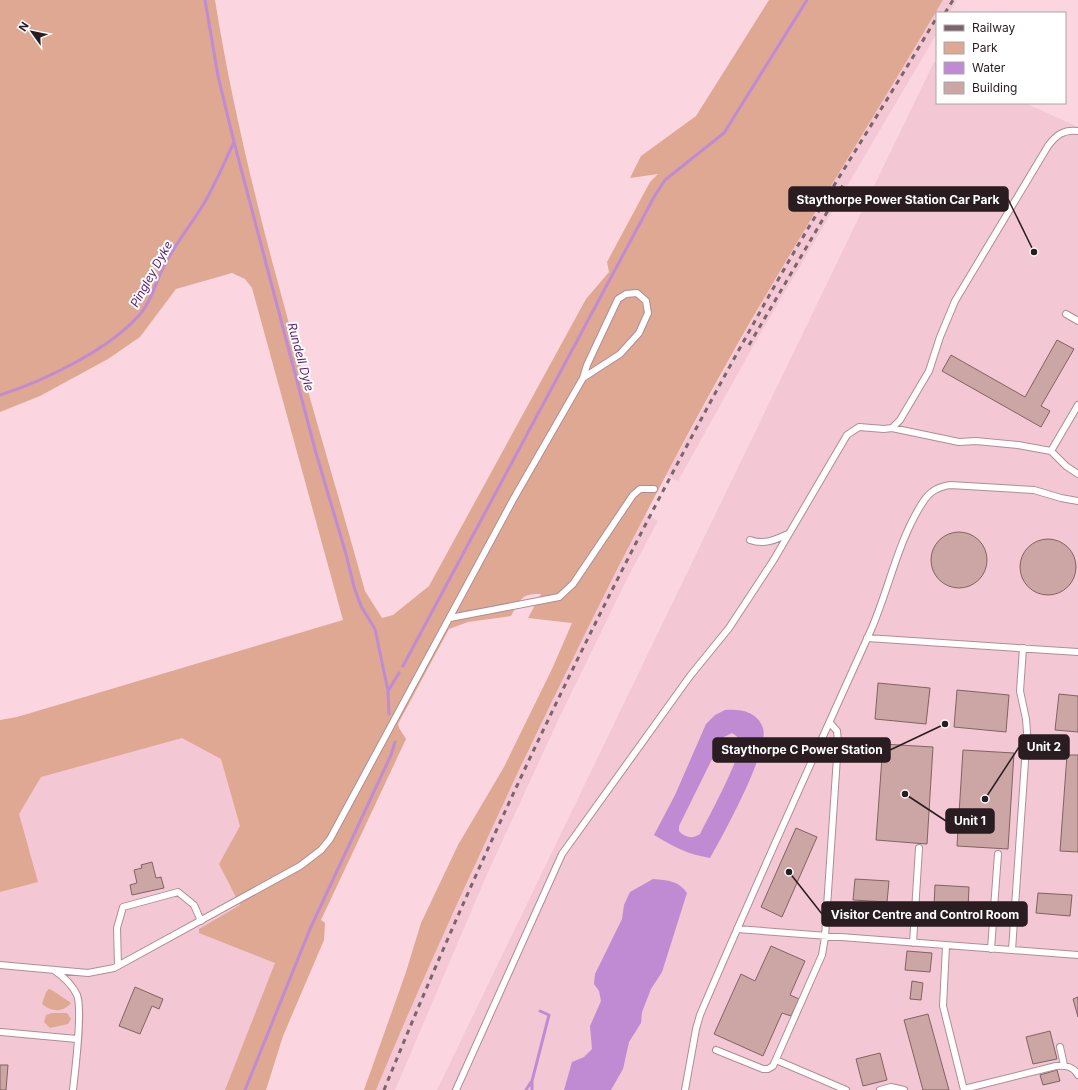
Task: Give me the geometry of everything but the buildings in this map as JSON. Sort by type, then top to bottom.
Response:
[{"type":"lane","points":[[892,428],[903,417],[929,371],[941,333],[958,296],[1048,146],[1060,134],[1066,131],[1078,131]]},
{"type":"lane","points":[[0,965],[88,973],[118,966],[300,866],[321,850],[337,826],[514,498],[583,378],[587,365],[618,300],[626,294],[638,293],[646,301],[648,313],[639,333],[620,354],[583,378]]},
{"type":"lane","points":[[1066,314],[1078,321]]},
{"type":"lane","points":[[1050,450],[1078,405]]},
{"type":"lane","points":[[456,1090],[562,854],[690,676],[728,628],[789,534],[847,435],[859,427],[884,429],[892,428],[959,442],[976,441],[1011,444],[1050,450],[1066,466],[1078,474]]},
{"type":"lane","points":[[685,1090],[697,1022],[877,616],[898,554],[917,513],[931,492],[939,487],[950,485],[978,486],[1034,490],[1078,501]]},
{"type":"lane","points":[[450,618],[559,597],[573,584],[633,495],[640,489],[654,489]]},
{"type":"lane","points":[[750,540],[758,543],[767,542],[789,534]]},
{"type":"lane","points":[[867,638],[1078,652]]},
{"type":"lane","points":[[1012,950],[1027,732],[1026,719],[1020,691],[1023,648]]},
{"type":"lane","points":[[716,1050],[763,1069],[768,1069],[776,1060],[820,959],[825,937],[838,742],[837,731],[830,723]]},
{"type":"lane","points":[[913,943],[919,848]]},
{"type":"lane","points":[[991,949],[998,854]]},
{"type":"lane","points":[[118,966],[117,928],[123,907],[178,892],[194,905],[198,912],[200,921]]},
{"type":"lane","points":[[737,930],[1078,955]]},
{"type":"lane","points":[[946,946],[943,1006],[964,1090],[1064,1065],[1071,1068],[1078,1075]]},
{"type":"lane","points":[[54,970],[73,987],[78,996],[77,1039],[73,1090]]},
{"type":"lane","points":[[1,1032],[77,1039]]},
{"type":"lane","points":[[1060,1047],[1064,1065]]},
{"type":"lane","points":[[776,1060],[846,1090]]},
{"type":"lane","points":[[880,1090],[891,1087],[904,1090]]},
{"type":"shaded area","points":[[943,0],[957,0],[950,12],[936,12],[936,35],[756,341],[678,481],[666,475],[785,261]]},
{"type":"shaded area","points":[[934,62],[936,63],[936,104],[1027,104],[1078,127],[1078,1090],[437,1090]]},
{"type":"shaded area","points":[[646,514],[658,521],[627,579],[561,714],[488,872],[395,1090],[376,1090],[409,1010],[503,804],[574,655]]},
{"type":"shaded area","points":[[243,678],[312,937],[253,1090],[0,1090],[0,745]]},
{"type":"green space","points":[[0,0],[215,0],[228,75],[262,223],[302,371],[365,591],[382,618],[393,615],[429,586],[586,299],[609,272],[607,262],[650,182],[658,174],[630,178],[641,156],[696,116],[769,0],[943,0],[813,215],[737,345],[652,502],[598,608],[520,768],[428,968],[376,1090],[364,1090],[406,972],[421,923],[458,845],[504,767],[552,669],[572,623],[528,618],[541,594],[534,594],[525,596],[519,602],[511,616],[468,622],[449,629],[398,724],[406,739],[321,920],[325,923],[324,940],[283,1036],[266,1090],[225,1090],[275,963],[199,933],[199,929],[240,905],[219,864],[240,826],[221,759],[182,738],[41,777],[19,814],[38,882],[0,892],[0,720],[17,717],[343,620],[252,288],[245,279],[232,273],[176,289],[140,337],[108,359],[40,396],[0,412]]},
{"type":"green space","points":[[49,989],[71,1003],[61,1010],[49,1009],[42,1004],[46,992]]},
{"type":"green space","points":[[52,1013],[67,1013],[71,1019],[68,1024],[50,1028],[44,1022],[46,1015]]},
{"type":"water","points":[[725,710],[747,712],[757,718],[760,722],[763,728],[763,739],[759,755],[744,793],[710,858],[681,850],[654,835],[675,795],[706,724],[715,715]],"holes":[[[732,733],[738,737],[740,741],[739,749],[736,760],[724,787],[700,834],[692,837],[686,836],[679,831],[679,826],[720,743],[724,737]]]},
{"type":"water","points":[[653,879],[673,882],[684,889],[687,893],[662,972],[651,989],[642,1012],[641,1023],[629,1042],[623,1069],[611,1090],[564,1090],[572,1062],[584,1057],[592,1049],[590,1026],[601,1001],[599,991],[594,984],[595,974],[622,919],[624,905],[630,892]]},
{"type":"waterway","name":"Rundell Dyle","points":[[205,0],[218,76],[234,142],[316,453],[346,554],[354,587],[361,606],[375,629],[388,691],[389,714]]},
{"type":"waterway","points":[[403,666],[654,197],[665,180],[724,133],[807,0]]},
{"type":"waterway","name":"Pingley Dyke","points":[[0,395],[56,372],[95,351],[128,326],[141,313],[149,302],[169,256],[207,197],[234,142]]},
{"type":"waterway","points":[[388,691],[399,673]]},
{"type":"waterway","points":[[245,1090],[310,929],[391,755],[395,742]]},
{"type":"waterway","points":[[532,1090],[532,1081],[549,1015],[540,1011]]},
{"type":"waterway","points":[[526,1090],[531,1082]]},
{"type":"railway","points":[[946,12],[953,0]]},
{"type":"railway","points":[[384,1090],[426,989],[515,790],[611,593],[712,399],[765,303],[828,195],[936,19]]},
{"type":"railway","points":[[749,345],[843,185]]},
{"type":"place","name":"Staythorpe Power Station Car Park","points":[[1034,252]]},
{"type":"place","name":"Staythorpe C Power Station","points":[[945,724]]},
{"type":"place","name":"Unit 1","points":[[905,794]]},
{"type":"place","name":"Unit 2","points":[[985,799]]},
{"type":"place","name":"Visitor Centre and Control Room","points":[[789,872]]}]
